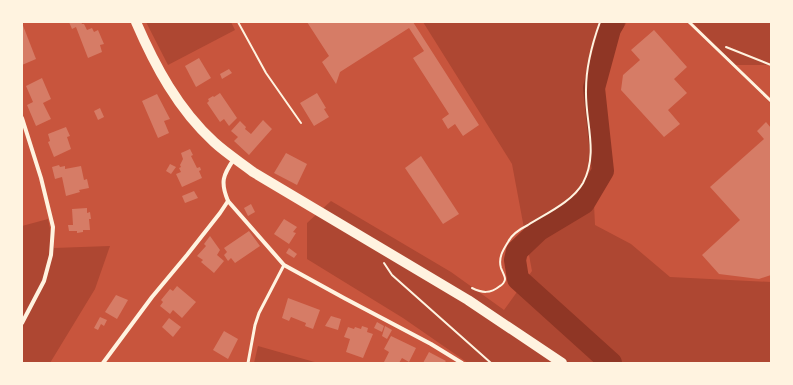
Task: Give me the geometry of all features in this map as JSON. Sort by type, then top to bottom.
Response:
[{"type":"main road","points":[[136,22],[152,59],[172,91],[194,120],[214,141],[234,158],[253,172],[468,300],[562,363]]},
{"type":"street","points":[[22,118],[41,178],[53,227],[51,255],[44,281],[22,323]]},
{"type":"street","points":[[234,158],[226,170],[223,181],[224,192],[228,200],[284,265],[431,344],[462,363]]},
{"type":"street","points":[[103,363],[152,297],[220,213],[228,200]]},
{"type":"lane","points":[[689,22],[771,102]]},
{"type":"lane","points":[[248,363],[255,325],[259,313],[284,265]]},
{"type":"path","points":[[238,22],[266,73],[301,123]]},
{"type":"path","points":[[466,286],[478,291],[489,292],[493,291],[504,283],[505,278],[500,260],[509,240],[518,231],[576,194],[587,175],[592,152],[586,108],[586,79],[593,42],[600,22]]},
{"type":"path","points":[[722,45],[771,65]]},
{"type":"path","points":[[392,275],[491,363]]},
{"type":"shaded area","points":[[146,22],[231,22],[235,30],[168,65]]},
{"type":"shaded area","points":[[423,22],[627,22],[588,82],[595,225],[631,244],[670,277],[771,282],[771,363],[468,363],[403,318],[307,259],[307,223],[331,201],[451,272],[504,310],[532,271],[512,164]]},
{"type":"shaded area","points":[[692,22],[771,22],[771,65],[734,65]]},
{"type":"shaded area","points":[[48,219],[54,248],[110,246],[95,289],[50,363],[22,363],[22,226]]},
{"type":"shaded area","points":[[258,346],[318,363],[254,363]]},
{"type":"building","points":[[69,22],[81,22],[87,30],[92,28],[94,32],[98,30],[104,44],[100,45],[102,52],[88,58],[76,27],[72,29]]},
{"type":"building","points":[[307,22],[413,22],[479,125],[463,136],[455,124],[448,129],[442,119],[449,114],[413,58],[424,51],[409,28],[340,72],[336,84],[322,62],[329,56]]},
{"type":"building","points":[[22,23],[36,59],[22,65]]},
{"type":"building","points":[[654,30],[687,67],[674,79],[687,93],[668,110],[680,124],[664,137],[621,90],[623,75],[640,60],[631,50]]},
{"type":"building","points":[[199,58],[211,78],[196,87],[185,66]]},
{"type":"building","points":[[229,69],[232,73],[222,79],[220,74]]},
{"type":"building","points":[[42,78],[51,99],[43,103],[51,119],[36,126],[27,105],[33,102],[26,86]]},
{"type":"building","points":[[220,93],[237,118],[229,126],[224,119],[220,122],[207,103],[209,101],[208,99]]},
{"type":"building","points":[[317,93],[326,108],[324,109],[329,117],[314,126],[300,103]]},
{"type":"building","points":[[157,94],[170,119],[164,121],[169,133],[158,138],[142,101]]},
{"type":"building","points":[[100,108],[104,117],[98,120],[94,111]]},
{"type":"building","points":[[263,120],[272,129],[249,155],[234,141],[238,137],[231,131],[240,121],[246,127],[245,129],[251,134]]},
{"type":"building","points":[[766,122],[771,128],[771,275],[759,279],[719,274],[702,255],[740,220],[710,187],[764,139],[757,131]]},
{"type":"building","points":[[66,127],[70,136],[67,137],[71,149],[54,157],[48,142],[50,141],[48,134]]},
{"type":"building","points":[[190,149],[193,155],[191,156],[197,168],[200,167],[201,170],[199,171],[202,178],[182,187],[176,174],[181,172],[179,168],[181,167],[180,165],[183,159],[181,153]]},
{"type":"building","points":[[286,153],[307,164],[297,185],[274,173]]},
{"type":"building","points":[[421,156],[459,214],[443,224],[405,168]]},
{"type":"building","points":[[170,164],[176,167],[171,174],[166,171]]},
{"type":"building","points":[[59,165],[60,167],[65,166],[65,169],[81,166],[84,180],[87,179],[89,188],[79,190],[80,192],[66,196],[62,177],[55,179],[52,167]]},
{"type":"building","points":[[194,191],[198,198],[185,203],[182,196]]},
{"type":"building","points":[[251,204],[255,212],[248,216],[244,208]]},
{"type":"building","points":[[87,208],[87,213],[90,212],[91,219],[89,219],[90,230],[83,230],[83,232],[77,233],[77,231],[69,231],[68,225],[73,225],[72,209]]},
{"type":"building","points":[[284,219],[297,227],[293,232],[296,233],[289,244],[274,234]]},
{"type":"building","points":[[249,231],[260,246],[235,263],[231,258],[228,261],[224,255],[227,252],[224,248]]},
{"type":"building","points":[[210,236],[220,250],[217,255],[224,261],[214,273],[201,262],[203,260],[197,256],[206,246],[204,244]]},
{"type":"building","points":[[289,248],[297,254],[294,258],[286,253]]},
{"type":"building","points":[[177,286],[196,302],[182,318],[173,310],[170,314],[160,306],[163,302],[161,300],[170,289],[173,291]]},
{"type":"building","points":[[116,295],[128,300],[117,319],[105,312]]},
{"type":"building","points":[[288,298],[320,310],[313,329],[305,326],[306,323],[291,317],[289,321],[282,318]]},
{"type":"building","points":[[331,316],[341,319],[338,330],[325,326]]},
{"type":"building","points":[[100,317],[107,320],[104,326],[101,324],[98,330],[94,328]]},
{"type":"building","points":[[169,318],[181,327],[173,337],[162,327]]},
{"type":"building","points":[[377,322],[384,326],[382,332],[374,328]]},
{"type":"building","points":[[362,326],[368,328],[367,332],[373,334],[363,358],[346,352],[350,339],[344,337],[348,327],[361,329]]},
{"type":"building","points":[[385,326],[392,330],[387,339],[382,336]]},
{"type":"building","points":[[224,331],[238,339],[228,359],[213,350]]},
{"type":"building","points":[[391,336],[416,348],[409,362],[402,358],[399,363],[384,362],[389,352],[384,349]]},
{"type":"building","points":[[429,352],[446,361],[444,363],[423,363]]},
{"type":"waterway","points":[[611,363],[518,279],[515,260],[517,251],[539,230],[584,203],[603,171],[594,88],[610,29],[614,22]]}]
